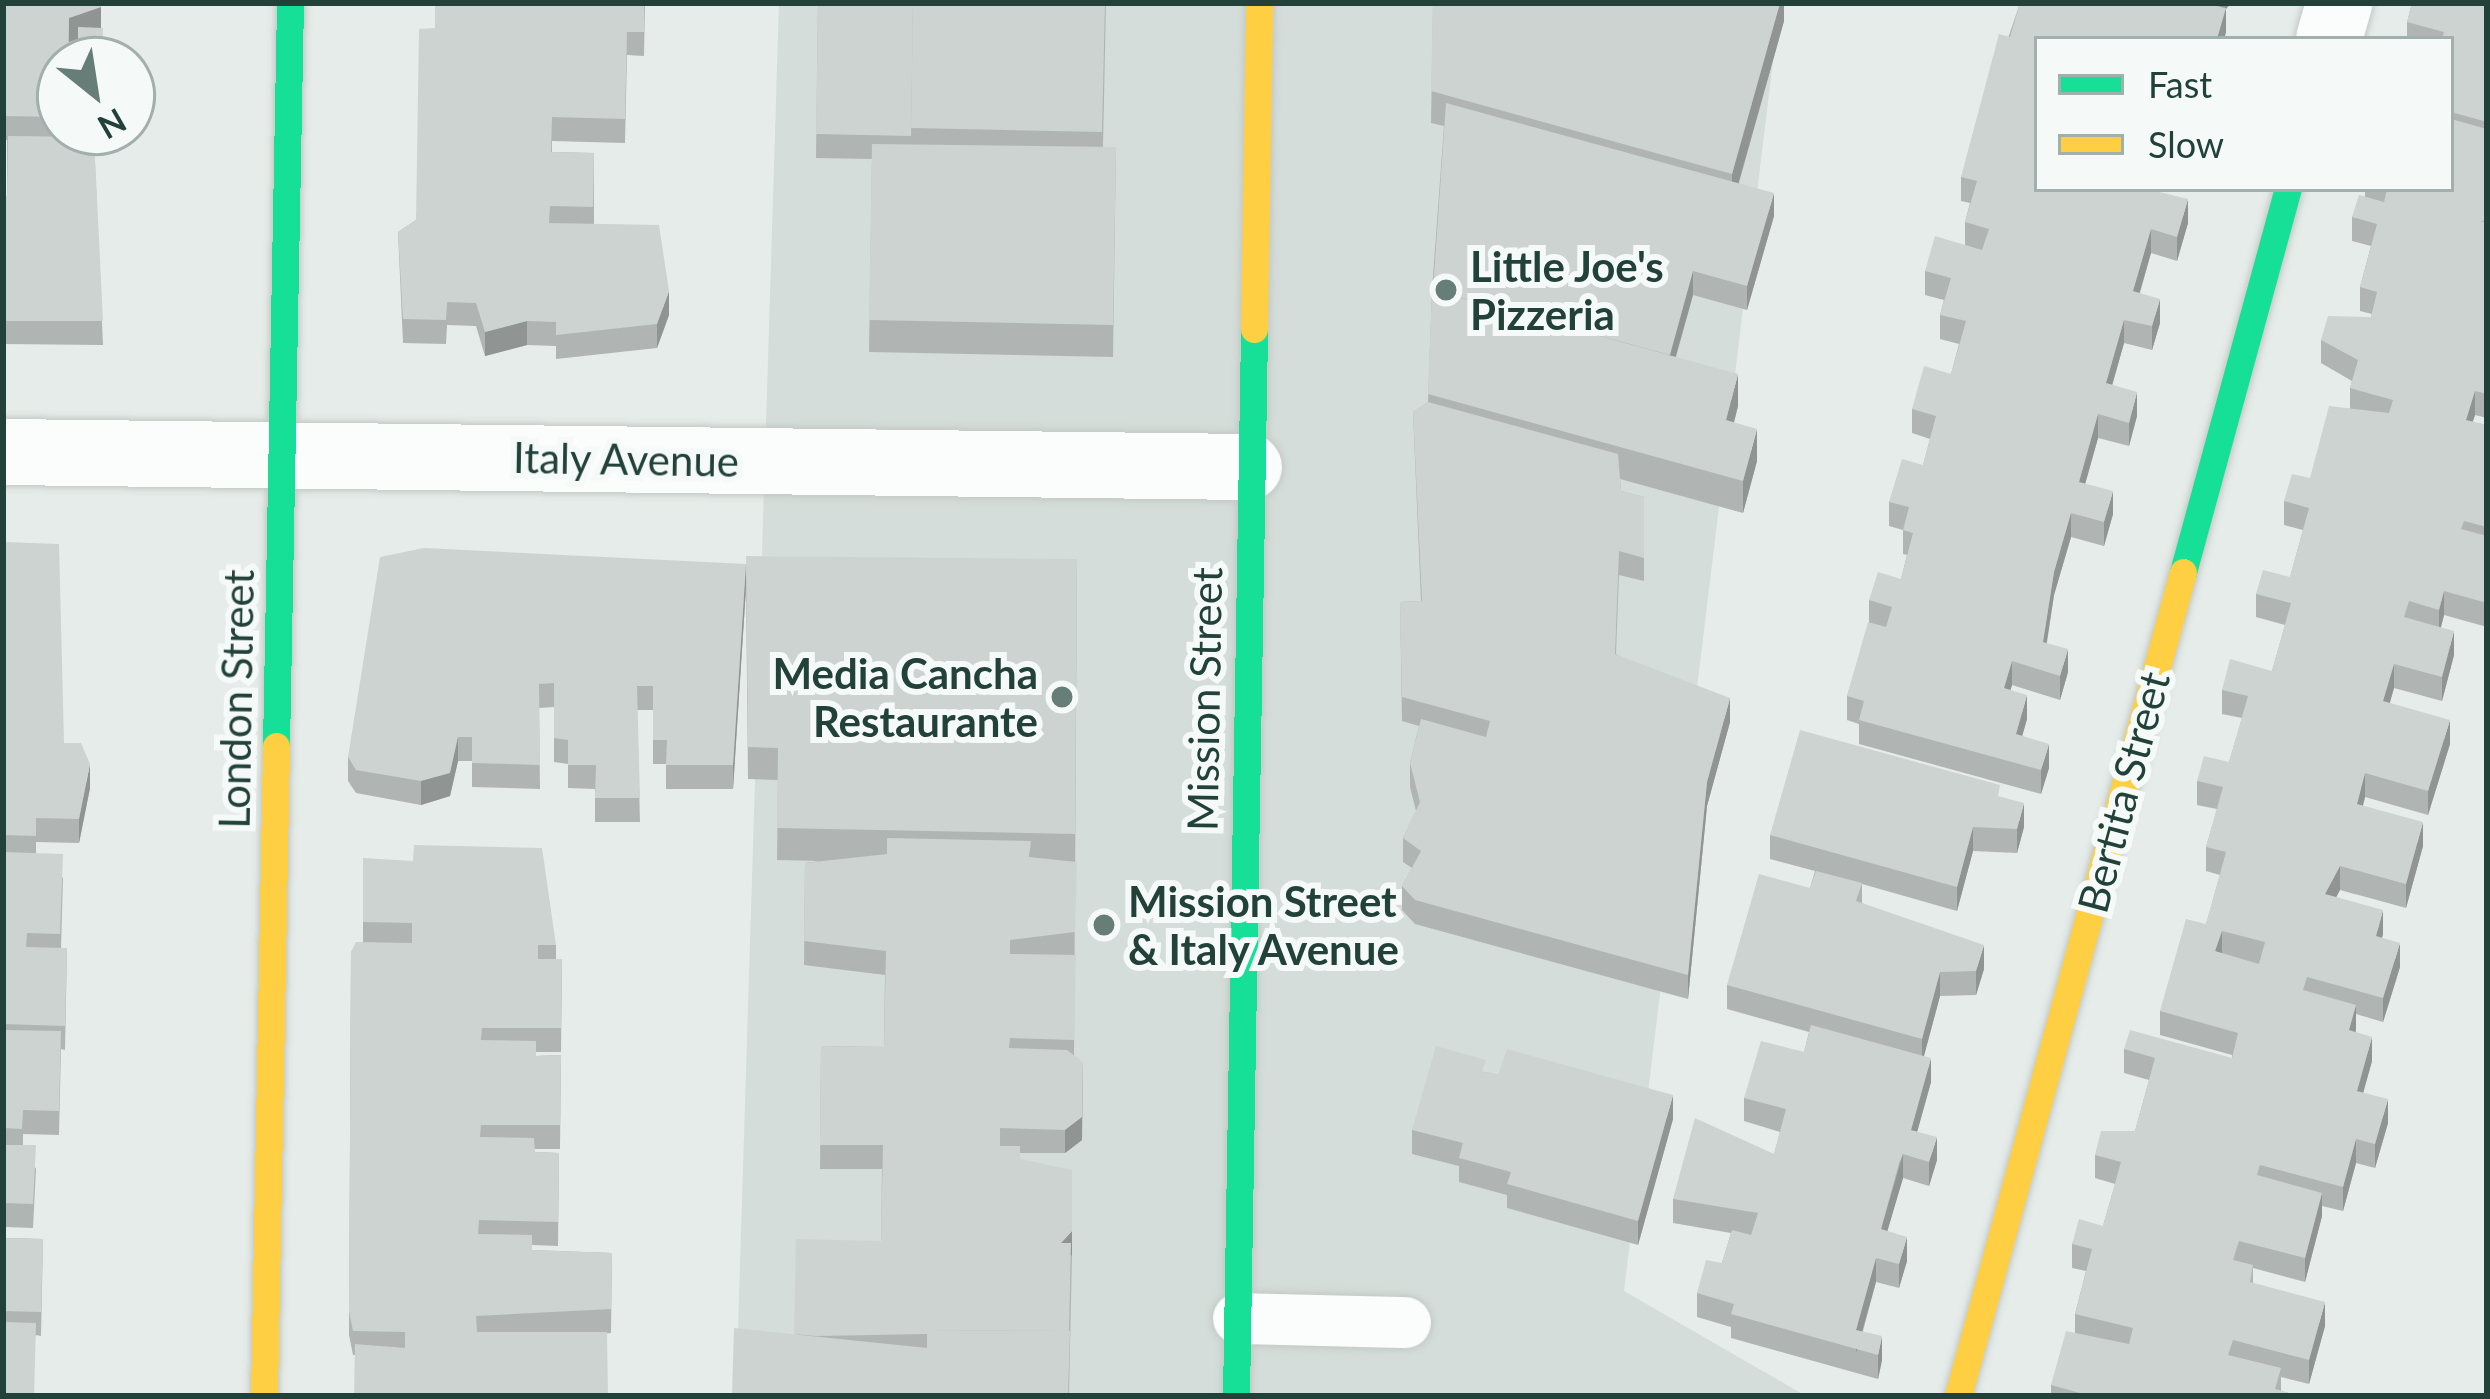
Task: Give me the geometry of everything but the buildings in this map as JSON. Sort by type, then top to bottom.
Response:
[{"type":"street","name":"London Street","points":[[264,1396],[290,3]]},
{"type":"street","name":"Mission Street","points":[[1236,1396],[1259,3]]},
{"type":"street","points":[[2330,36],[2339,3]]},
{"type":"street","name":"Bertita Street","points":[[1958,1396],[2287,192]]},
{"type":"street","name":"Italy Avenue","points":[[3,452],[1249,467]]},
{"type":"lane","points":[[1238,1318],[1405,1322]]},
{"type":"shaded area","points":[[779,3],[1780,3],[1624,1291],[1806,1396],[736,1396]]},
{"type":"traffic: fast","points":[[276,746],[290,3]]},
{"type":"traffic: fast","points":[[2183,572],[2287,192]]},
{"type":"traffic: fast","points":[[1236,1396],[1254,329]]},
{"type":"traffic: slow","points":[[1254,329],[1259,3]]},
{"type":"traffic: slow","points":[[1958,1396],[2183,572]]},
{"type":"traffic: slow","points":[[264,1396],[276,746]]},
{"type":"place","name":"Little Joe's Pizzeria","points":[[1446,290]]},
{"type":"place","name":"Media Cancha Restaurante","points":[[1062,697]]},
{"type":"place","name":"Mission Street & Italy Avenue","points":[[1104,925]]}]
